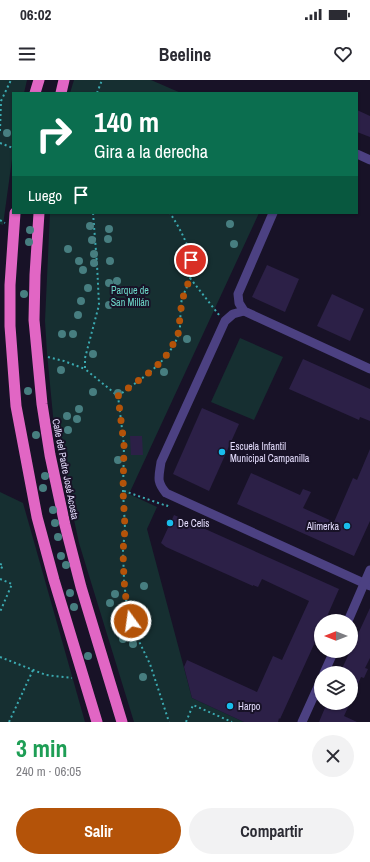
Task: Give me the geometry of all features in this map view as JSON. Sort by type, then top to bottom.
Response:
[{"type":"highway","points":[[36,92],[39,80]]},
{"type":"highway","points":[[61,92],[64,80]]},
{"type":"highway","points":[[15,214],[10,285],[10,326],[16,406],[37,517],[54,580],[97,722]]},
{"type":"highway","name":"Calle del Padre José Acosta","points":[[39,214],[34,320],[37,367],[47,440],[65,525],[81,587],[122,722]]},
{"type":"street","points":[[358,154],[370,160]]},
{"type":"street","points":[[273,214],[238,294],[239,303],[244,311],[370,368]]},
{"type":"street","points":[[244,311],[233,314],[225,321],[161,462],[158,477],[160,486],[171,496],[367,585]]},
{"type":"street","points":[[352,614],[367,585],[370,570]]},
{"type":"street","points":[[302,722],[314,695]]},
{"type":"path","points":[[0,130],[1,101],[11,80]]},
{"type":"path","points":[[97,92],[102,80]]},
{"type":"path","points":[[0,143],[12,148]]},
{"type":"path","points":[[85,369],[85,358],[99,305],[93,214]]},
{"type":"path","points":[[118,396],[163,360],[178,335],[182,300],[190,278],[191,260],[179,228],[171,214]]},
{"type":"path","points":[[190,278],[225,321]]},
{"type":"path","points":[[44,356],[64,361],[85,369],[118,396],[124,445],[123,491],[125,528],[123,551],[127,609],[150,664],[170,722]]},
{"type":"path","points":[[123,491],[167,506],[171,496]]},
{"type":"path","points":[[0,564],[3,565],[0,571]]},
{"type":"path","points":[[0,579],[12,584],[0,612]]},
{"type":"path","points":[[0,657],[46,675],[75,678]]},
{"type":"path","points":[[9,722],[33,670]]},
{"type":"path","points":[[186,722],[193,705],[232,722]]},
{"type":"green space","points":[[0,80],[27,80],[24,92],[12,92],[12,159],[3,225],[0,224]]},
{"type":"green space","points":[[74,80],[151,80],[179,92],[70,92]]},
{"type":"green space","name":"Parque de San Millán","points":[[50,214],[259,214],[129,494],[157,507],[147,529],[192,698],[244,722],[134,722],[79,543],[54,426],[45,321]]},
{"type":"green space","points":[[240,338],[283,357],[254,420],[211,402]]},
{"type":"green space","points":[[0,492],[23,503],[85,722],[0,722]]},
{"type":"building","points":[[358,110],[370,116],[370,137],[358,132]]},
{"type":"building","points":[[267,265],[299,279],[285,312],[252,297]]},
{"type":"building","points":[[332,294],[364,309],[350,341],[317,326]]},
{"type":"building","points":[[303,359],[370,389],[370,421],[360,417],[359,420],[289,389]]},
{"type":"building","points":[[202,408],[239,424],[209,491],[173,474]]},
{"type":"building","points":[[130,436],[142,436],[143,455],[131,455]]},
{"type":"building","points":[[370,449],[370,521],[354,556],[237,504],[251,473],[300,495],[303,489],[311,492],[303,508],[334,522],[353,478],[357,480]]},
{"type":"building","points":[[174,515],[339,589],[328,614],[314,614],[314,644],[278,722],[244,722],[192,698],[184,667],[187,660],[257,692],[273,656],[282,660],[309,601],[262,579],[258,587],[253,586],[166,547],[161,543]]},
{"type":"building","points":[[370,608],[370,658],[365,668],[368,669],[364,678],[361,677],[358,684],[358,666],[343,666],[347,658],[358,658],[358,634]]},
{"type":"building","points":[[324,710],[347,710],[344,716],[357,722],[319,722]]},
{"type":"place","name":"Escuela Infantil Municipal Campanilla","points":[[222,452]]},
{"type":"place","name":"De Celis","points":[[170,523]]},
{"type":"place","name":"Alimerka","points":[[347,526]]},
{"type":"place","name":"Harpo","points":[[230,706]]},
{"type":"route","points":[[131,621],[127,609],[124,580],[124,445],[118,396],[151,371],[163,360],[170,350],[178,335],[182,300],[190,278],[191,260]]}]
